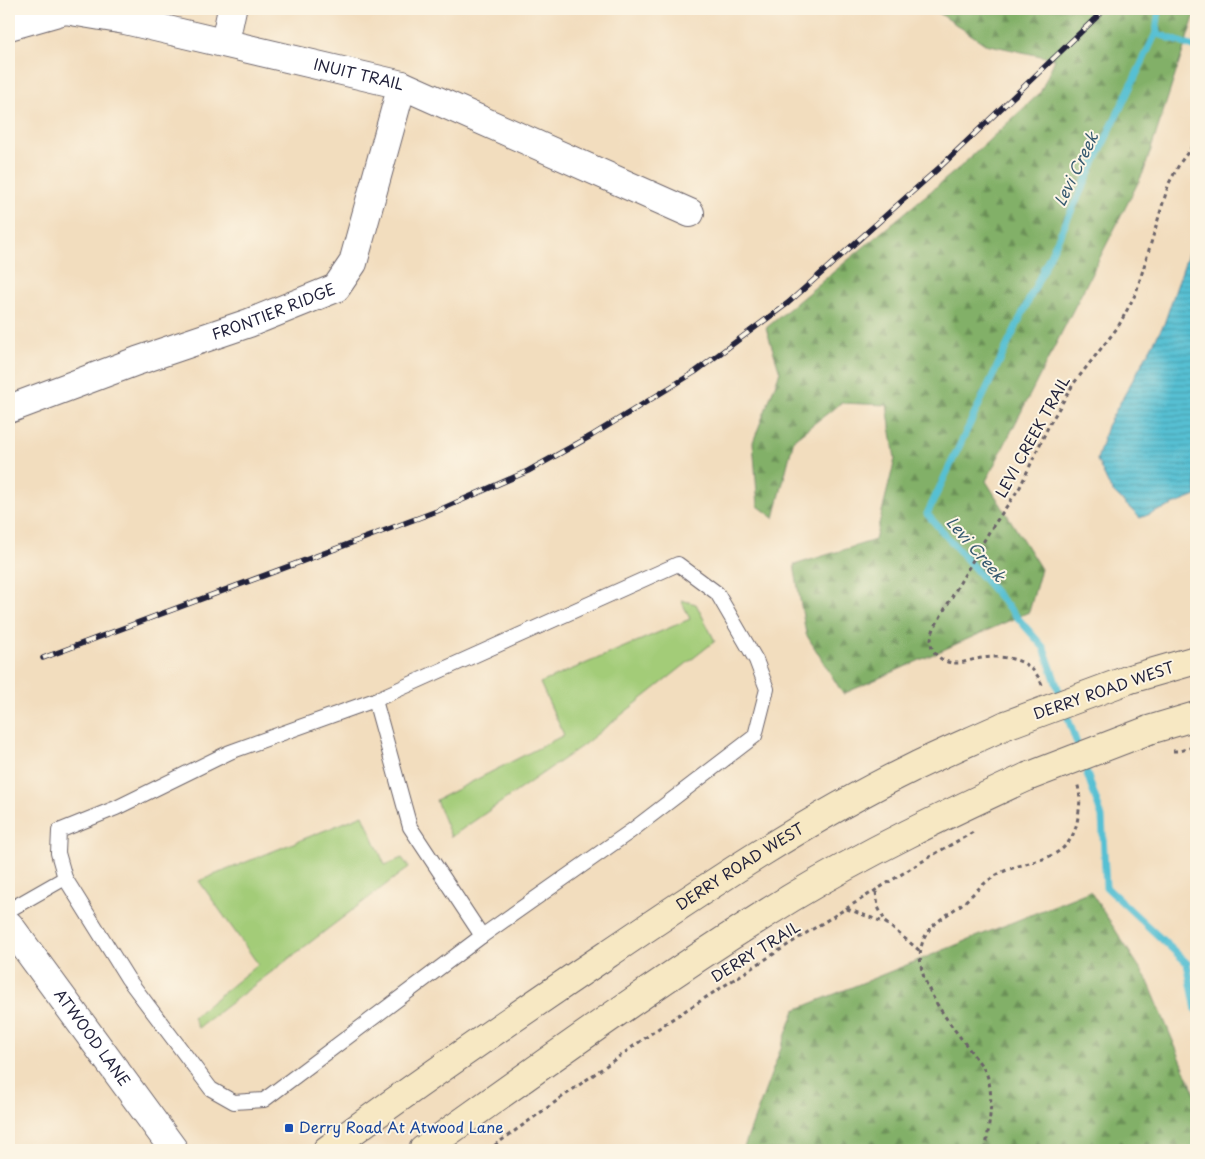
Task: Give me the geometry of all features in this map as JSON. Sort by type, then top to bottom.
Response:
[{"type":"main road","name":"DERRY ROAD WEST","points":[[326,1150],[695,894],[840,807],[914,768],[1006,725],[1130,679],[1196,660]]},
{"type":"main road","points":[[423,1150],[663,981],[791,898],[863,857],[923,826],[1027,777],[1149,730],[1196,716]]},
{"type":"street","points":[[225,42],[232,9]]},
{"type":"street","name":"INUIT TRAIL","points":[[9,26],[64,10],[125,20],[225,42],[402,85],[690,212]]},
{"type":"street","name":"FRONTIER RIDGE","points":[[9,409],[137,361],[249,323],[336,288],[354,264],[402,85]]},
{"type":"street","name":"ATWOOD LANE","points":[[9,923],[174,1150]]},
{"type":"lane","points":[[678,564],[717,593],[756,660],[767,689],[755,736],[630,831],[482,936],[264,1100],[234,1102],[211,1089],[128,979],[65,878],[58,853],[59,831],[116,808],[230,752],[375,700],[678,564]]},
{"type":"lane","points":[[375,700],[410,827],[482,936]]},
{"type":"lane","points":[[9,923],[65,878]]},
{"type":"path","name":"LEVI CREEK TRAIL","points":[[1044,689],[1040,680],[1029,666],[1013,657],[993,656],[957,663],[942,660],[934,651],[931,640],[934,628],[988,532],[1020,488],[1049,425],[1074,383],[1118,327],[1136,293],[1169,183],[1180,163],[1196,141]]},
{"type":"path","points":[[1172,751],[1180,751],[1196,746]]},
{"type":"path","points":[[986,1150],[991,1093],[986,1073],[940,1007],[924,980],[920,966],[920,951],[930,929],[992,878],[1014,867],[1050,858],[1066,846],[1077,822],[1080,802],[1076,779]]},
{"type":"path","name":"DERRY TRAIL","points":[[488,1150],[666,1023],[931,856],[981,828]]},
{"type":"path","points":[[876,892],[878,907],[886,923]]},
{"type":"path","points":[[847,909],[886,923],[920,951]]},
{"type":"green space","points":[[928,9],[1196,9],[1196,11],[1144,171],[986,481],[1041,569],[1029,612],[843,694],[806,634],[794,565],[875,540],[895,459],[887,405],[841,403],[794,439],[774,518],[758,506],[753,442],[780,372],[766,328],[960,167],[1040,93],[1055,59],[985,44],[939,13]]},
{"type":"green space","points":[[681,600],[696,604],[715,641],[582,746],[451,837],[436,800],[564,735],[540,683],[690,619]]},
{"type":"green space","points":[[363,815],[385,865],[402,858],[409,867],[198,1028],[193,1017],[258,964],[199,881]]},
{"type":"green space","points":[[1090,891],[1147,979],[1196,1096],[1196,1150],[743,1150],[795,1010]]},
{"type":"water","points":[[1196,230],[1196,496],[1140,518],[1111,490],[1097,460],[1107,426],[1164,324]]},
{"type":"waterway","name":"Levi Creek","points":[[1062,700],[1044,648],[927,514],[1156,33],[1159,9]]},
{"type":"waterway","points":[[1156,33],[1196,48]]},
{"type":"waterway","name":"Levi Creek","points":[[1065,710],[1080,752]]},
{"type":"waterway","name":"Levi Creek","points":[[1083,762],[1102,817],[1106,887],[1187,963],[1196,1010]]},
{"type":"railway","points":[[43,658],[437,511],[528,471],[591,436],[695,372],[788,303],[940,167],[1105,9]]},
{"type":"place","name":"Derry Road At Atwood Lane","points":[[289,1128]]}]
